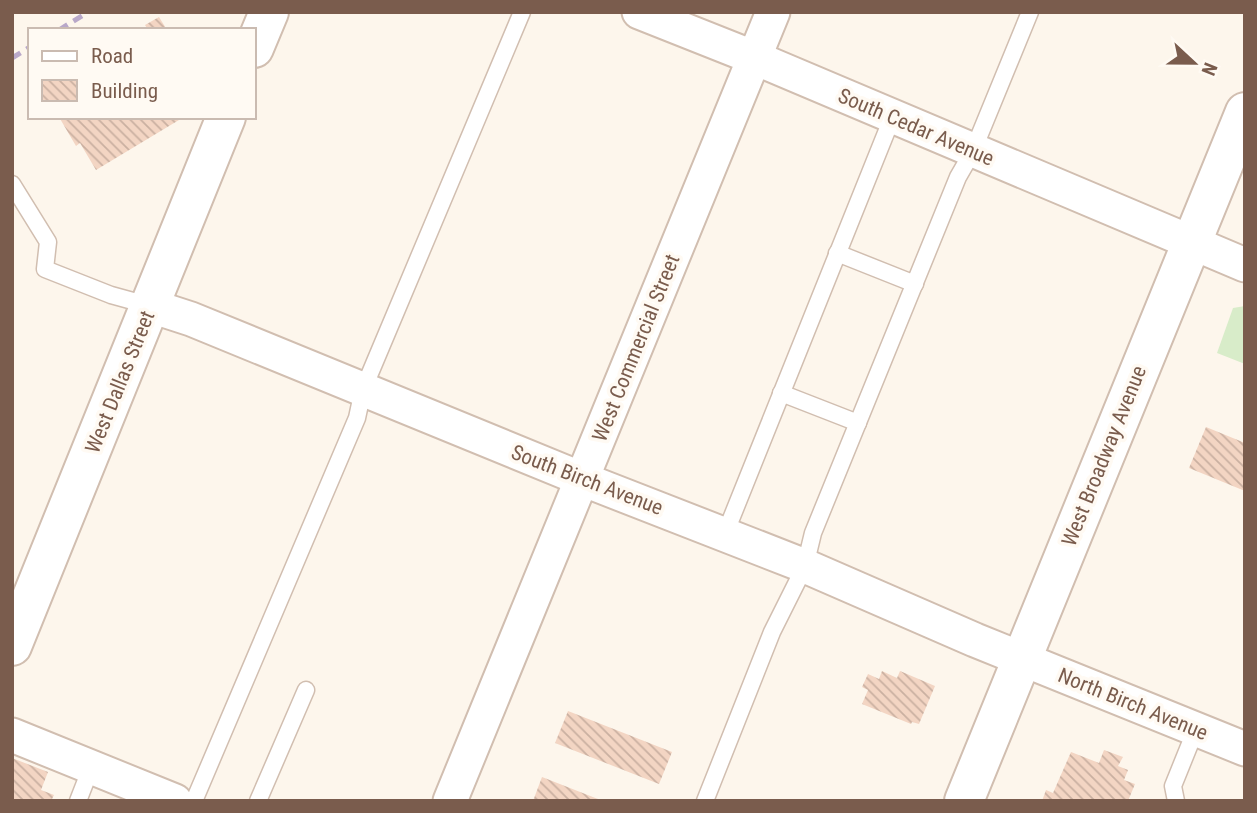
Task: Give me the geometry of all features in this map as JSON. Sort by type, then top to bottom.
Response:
[{"type":"street","points":[[256,43],[269,12]]},
{"type":"street","name":"South Cedar Avenue","points":[[639,12],[755,58],[1245,265]]},
{"type":"street","name":"West Commercial Street","points":[[450,801],[773,12]]},
{"type":"street","name":"West Broadway Avenue","points":[[964,801],[1245,112]]},
{"type":"street","name":"West Dallas Street","points":[[12,646],[225,119]]},
{"type":"street","name":"South Birch Avenue","points":[[151,306],[191,319],[582,479],[805,566],[1022,659]]},
{"type":"street","name":"North Birch Avenue","points":[[1022,659],[1245,749]]},
{"type":"street","points":[[12,735],[92,765],[175,801]]},
{"type":"lane","points":[[194,801],[357,418],[363,390],[522,12]]},
{"type":"lane","points":[[705,801],[772,632],[805,566],[813,533],[958,177],[973,151],[1030,12]]},
{"type":"lane","points":[[724,534],[892,118]]},
{"type":"lane","points":[[12,184],[48,242],[45,268],[111,295],[151,306]]},
{"type":"lane","points":[[837,253],[915,284]]},
{"type":"lane","points":[[781,393],[858,423]]},
{"type":"lane","points":[[258,801],[306,690]]},
{"type":"lane","points":[[1176,801],[1174,786],[1196,729]]},
{"type":"lane","points":[[78,801],[92,765]]},
{"type":"green space","points":[[1245,306],[1245,364],[1217,353],[1233,308]]},
{"type":"building","points":[[159,17],[166,28],[147,28],[145,25]]},
{"type":"building","points":[[60,119],[181,119],[96,170],[80,143],[76,146]]},
{"type":"building","points":[[1206,427],[1245,443],[1245,491],[1189,468]]},
{"type":"building","points":[[882,671],[897,678],[900,671],[935,686],[919,724],[911,724],[862,704],[868,690],[862,687],[868,674],[879,679]]},
{"type":"building","points":[[568,711],[672,752],[659,784],[555,743]]},
{"type":"building","points":[[1104,750],[1123,757],[1118,766],[1128,770],[1124,780],[1135,784],[1128,801],[1042,801],[1046,790],[1053,793],[1071,752],[1099,763]]},
{"type":"building","points":[[12,758],[48,772],[41,790],[54,795],[51,801],[12,801]]},
{"type":"building","points":[[542,777],[603,801],[533,801]]},
{"type":"railway","points":[[62,28],[88,12]]},
{"type":"railway","points":[[12,58],[28,48]]}]
